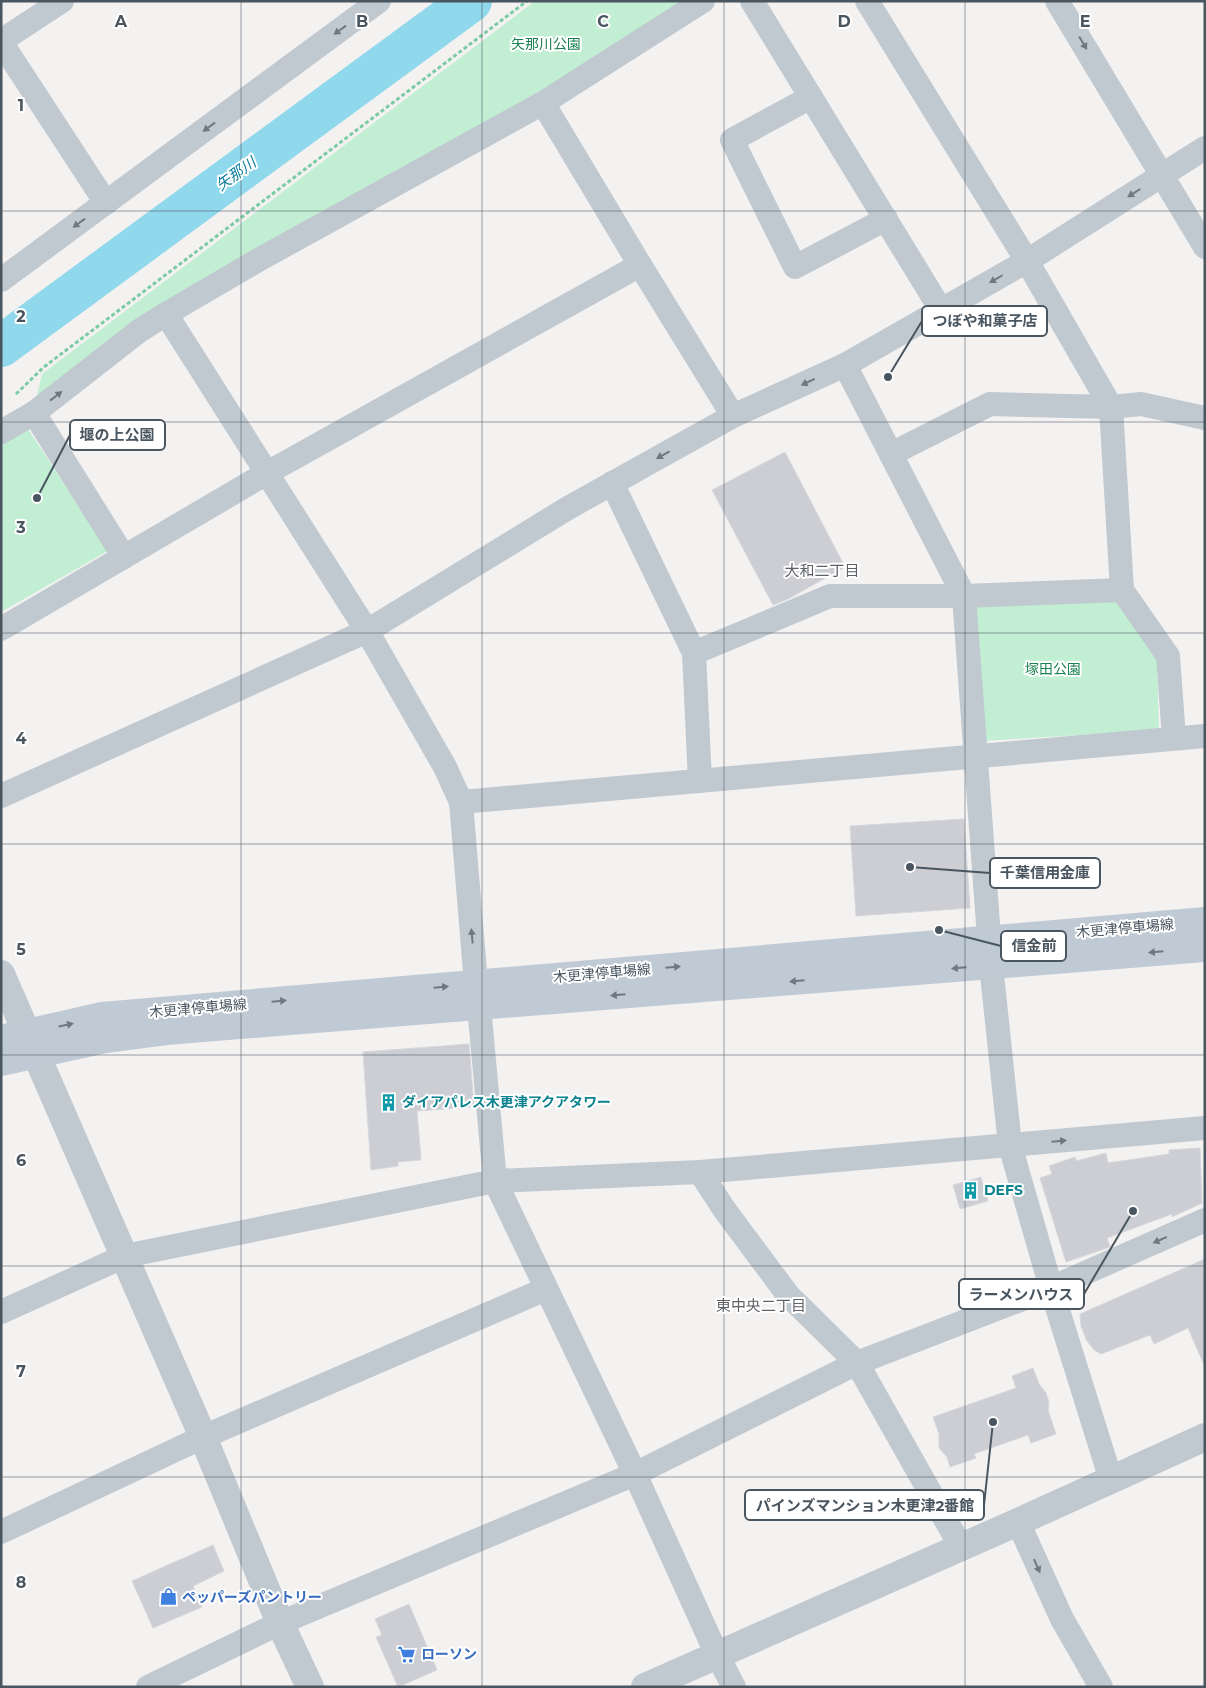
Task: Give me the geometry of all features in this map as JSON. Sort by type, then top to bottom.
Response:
[{"type":"main road","name":"木更津停車場線","points":[[990,953],[1205,921]]},
{"type":"main road","name":"木更津停車場線","points":[[1,1062],[21,1042],[102,1016],[478,995],[990,953],[1205,948]]},
{"type":"street","points":[[62,1],[1,41],[106,203]]},
{"type":"street","points":[[1,280],[379,1]]},
{"type":"street","points":[[1,432],[34,413],[139,331],[166,314],[269,254],[543,103],[703,1]]},
{"type":"street","points":[[752,1],[942,310]]},
{"type":"street","points":[[867,1],[1027,261],[1111,406],[1122,590],[1168,656],[1174,738]]},
{"type":"street","points":[[1058,1],[1205,247]]},
{"type":"street","points":[[811,98],[732,140],[795,268],[886,219]]},
{"type":"street","points":[[543,103],[640,265],[734,416]]},
{"type":"street","points":[[1,796],[367,631],[612,483],[734,416],[845,365],[942,310],[1027,261],[1205,148]]},
{"type":"street","points":[[1,629],[267,473],[640,265]]},
{"type":"street","points":[[166,314],[367,631],[445,766],[461,802],[494,1181],[634,1474],[717,1655],[734,1687]]},
{"type":"street","points":[[845,365],[964,596],[990,953],[1010,1145],[1051,1288],[1111,1480]]},
{"type":"street","points":[[891,454],[990,404],[1111,406],[1141,404],[1205,418]]},
{"type":"street","points":[[34,413],[124,557]]},
{"type":"street","points":[[612,483],[694,653],[700,781]]},
{"type":"street","points":[[694,653],[830,596],[964,596],[1122,590]]},
{"type":"street","points":[[461,802],[1205,736]]},
{"type":"street","points":[[1,974],[21,1042],[125,1256],[280,1623],[310,1687]]},
{"type":"street","points":[[1,1312],[125,1256],[494,1181],[700,1172],[1205,1128]]},
{"type":"street","points":[[700,1172],[724,1209],[788,1295],[857,1363],[961,1547]]},
{"type":"street","points":[[148,1687],[280,1623],[634,1474],[857,1363],[1051,1288],[1205,1220]]},
{"type":"street","points":[[1,1532],[203,1437],[546,1289]]},
{"type":"street","points":[[645,1687],[1205,1437]]},
{"type":"street","points":[[1018,1522],[1062,1619],[1101,1687]]},
{"type":"path","points":[[15,394],[51,361],[527,1]]},
{"type":"green space","name":"矢那川公園","points":[[535,1],[691,1],[34,408],[42,374]]},
{"type":"green space","points":[[28,429],[108,551],[1,612],[1,445]]},
{"type":"green space","name":"塚田公園","points":[[971,601],[1117,601],[1157,660],[1159,730],[983,741]]},
{"type":"building","points":[[785,452],[845,567],[788,599],[773,605],[712,490]]},
{"type":"building","points":[[964,819],[970,908],[856,916],[850,826]]},
{"type":"building","name":"ダイアパレス木更津アクアタワー","points":[[469,1044],[474,1107],[417,1111],[421,1160],[398,1162],[398,1166],[371,1170],[363,1052]]},
{"type":"building","points":[[1200,1148],[1202,1203],[1172,1217],[1172,1214],[1107,1238],[1110,1247],[1066,1262],[1040,1178],[1052,1174],[1049,1166],[1075,1157],[1076,1161],[1106,1153],[1108,1163],[1169,1154],[1169,1150]]},
{"type":"building","name":"DEFS","points":[[981,1177],[988,1201],[960,1209],[953,1185]]},
{"type":"building","points":[[1205,1259],[1205,1367],[1188,1328],[1154,1344],[1150,1335],[1101,1354],[1094,1350],[1087,1341],[1081,1326],[1080,1314]]},
{"type":"building","points":[[1033,1368],[1039,1384],[1046,1393],[1049,1402],[1048,1410],[1056,1434],[1031,1443],[1028,1435],[974,1454],[976,1458],[950,1467],[947,1457],[939,1448],[939,1434],[933,1417],[1016,1388],[1012,1376]]},
{"type":"building","name":"ペッパーズパントリー","points":[[213,1545],[224,1571],[193,1586],[202,1607],[153,1628],[132,1581]]},
{"type":"building","name":"ローソン","points":[[409,1604],[437,1670],[398,1687],[376,1637],[382,1635],[375,1619]]},
{"type":"waterway","name":"矢那川","points":[[1,346],[471,1]]},
{"type":"place","name":"つぼや和菓子店","points":[[888,377]]},
{"type":"place","name":"堰の上公園","points":[[37,498]]},
{"type":"place","name":"千葉信用金庫","points":[[910,867]]},
{"type":"place","name":"信金前","points":[[939,930]]},
{"type":"place","name":"ダイアパレス木更津アクアタワー","points":[[388,1102]]},
{"type":"place","name":"DEFS","points":[[970,1190]]},
{"type":"place","name":"ラーメンハウス","points":[[1133,1211]]},
{"type":"place","name":"パインズマンション木更津2番館","points":[[993,1422]]},
{"type":"place","name":"ペッパーズパントリー","points":[[168,1597]]},
{"type":"place","name":"ローソン","points":[[407,1654]]},
{"type":"district","name":"大和二丁目","points":[[822,571]]},
{"type":"district","name":"東中央二丁目","points":[[761,1306]]}]
